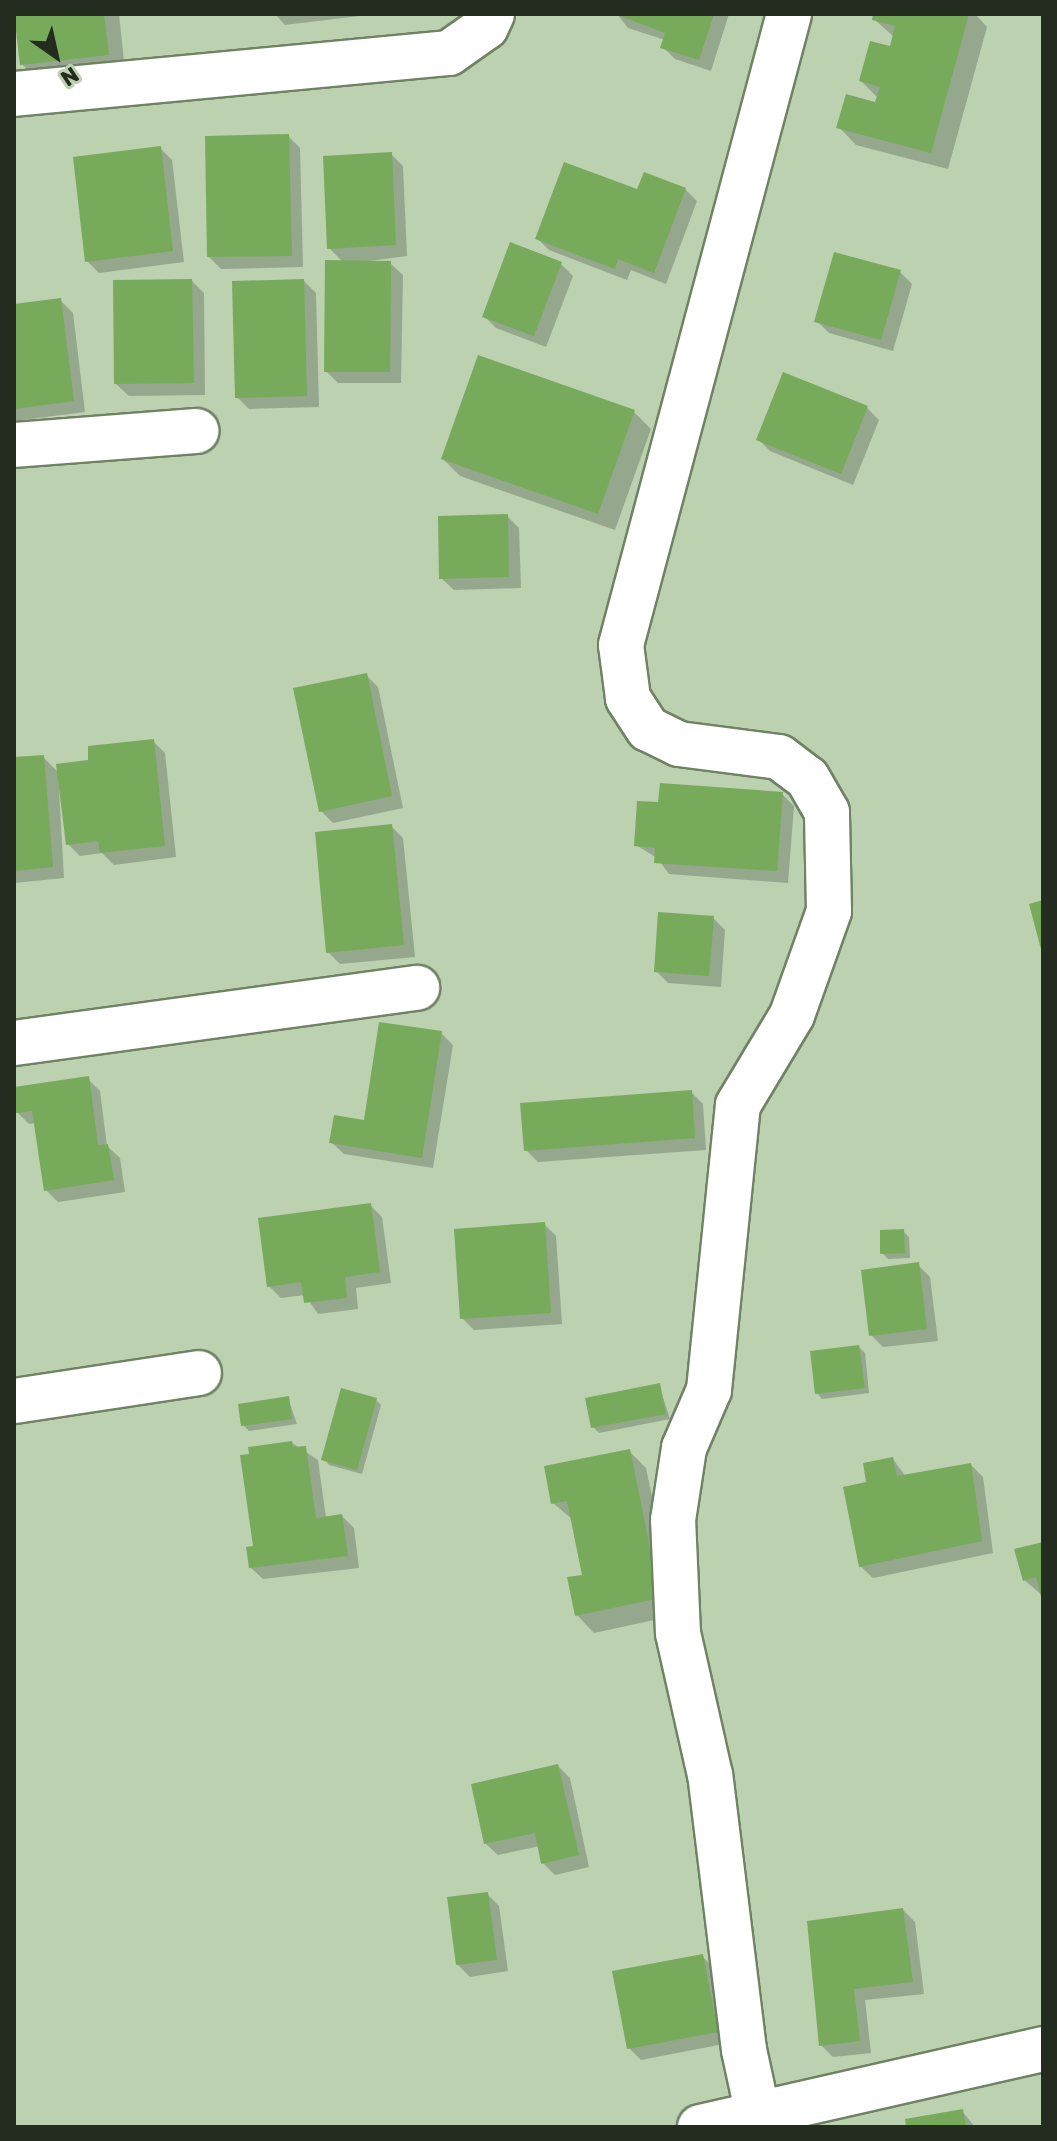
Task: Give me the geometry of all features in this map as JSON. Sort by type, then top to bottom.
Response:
[{"type":"street","points":[[14,94],[449,53],[486,27],[492,14]]},
{"type":"street","points":[[757,2110],[744,2050],[710,1775],[678,1633],[673,1520],[684,1448],[712,1375],[738,1105],[792,1015],[829,911],[827,812],[807,778],[779,757],[679,744],[648,729],[628,698],[621,645],[789,14]]},
{"type":"street","points":[[14,445],[196,431]]},
{"type":"street","points":[[14,1043],[417,988]]},
{"type":"street","points":[[14,1401],[199,1373]]},
{"type":"street","points":[[700,2127],[757,2110],[1043,2049]]},
{"type":"building","points":[[14,14],[104,14],[109,55],[20,65]]},
{"type":"building","points":[[615,14],[714,14],[699,60],[660,48],[665,33]]},
{"type":"building","points":[[873,14],[969,14],[931,153],[836,128],[846,94],[875,102],[880,87],[859,81],[870,41],[890,46],[895,26],[872,20]]},
{"type":"building","points":[[289,134],[292,256],[207,257],[205,136]]},
{"type":"building","points":[[161,146],[173,251],[85,262],[73,157]]},
{"type":"building","points":[[392,152],[396,245],[327,249],[323,156]]},
{"type":"building","points":[[564,162],[637,189],[644,172],[686,188],[654,273],[618,259],[615,269],[535,239]]},
{"type":"building","points":[[510,242],[562,262],[534,336],[482,317]]},
{"type":"building","points":[[834,252],[901,270],[881,340],[814,322]]},
{"type":"building","points":[[325,260],[391,261],[390,372],[324,372]]},
{"type":"building","points":[[192,279],[194,383],[114,384],[113,280]]},
{"type":"building","points":[[304,279],[307,396],[235,398],[232,281]]},
{"type":"building","points":[[61,298],[74,401],[14,409],[14,304]]},
{"type":"building","points":[[478,355],[635,410],[598,514],[441,459]]},
{"type":"building","points":[[783,372],[868,406],[841,474],[756,440]]},
{"type":"building","points":[[508,514],[509,577],[439,579],[438,516]]},
{"type":"building","points":[[367,673],[392,796],[319,812],[293,688]]},
{"type":"building","points":[[154,739],[165,846],[100,853],[98,841],[66,845],[56,764],[88,760],[88,746]]},
{"type":"building","points":[[44,755],[53,867],[14,871],[14,757]]},
{"type":"building","points":[[660,783],[783,792],[777,871],[654,863],[655,848],[634,846],[637,801],[658,802]]},
{"type":"building","points":[[392,824],[404,945],[326,953],[315,832]]},
{"type":"building","points":[[1043,900],[1043,953],[1042,953],[1029,904]]},
{"type":"building","points":[[658,912],[714,916],[709,976],[654,972]]},
{"type":"building","points":[[379,1022],[442,1031],[422,1158],[329,1143],[334,1115],[364,1120]]},
{"type":"building","points":[[89,1076],[98,1145],[108,1144],[114,1180],[44,1191],[32,1111],[16,1113],[14,1087]]},
{"type":"building","points":[[692,1090],[695,1138],[524,1151],[520,1103]]},
{"type":"building","points":[[371,1203],[380,1272],[345,1277],[347,1298],[304,1303],[301,1282],[267,1287],[258,1218]]},
{"type":"building","points":[[545,1222],[551,1313],[460,1319],[454,1229]]},
{"type":"building","points":[[904,1229],[905,1253],[880,1254],[880,1230]]},
{"type":"building","points":[[919,1262],[927,1329],[869,1336],[861,1270]]},
{"type":"building","points":[[859,1345],[865,1388],[815,1394],[810,1351]]},
{"type":"building","points":[[660,1383],[666,1414],[591,1428],[585,1398]]},
{"type":"building","points":[[341,1388],[377,1398],[357,1470],[321,1460]]},
{"type":"building","points":[[289,1396],[292,1419],[241,1426],[238,1404]]},
{"type":"building","points":[[292,1441],[293,1447],[306,1446],[316,1518],[342,1514],[348,1556],[249,1568],[246,1547],[253,1546],[240,1455],[249,1454],[248,1447]]},
{"type":"building","points":[[630,1449],[660,1598],[575,1616],[567,1577],[582,1575],[567,1501],[551,1504],[544,1466]]},
{"type":"building","points":[[893,1457],[897,1476],[971,1463],[982,1541],[859,1567],[843,1487],[866,1482],[863,1463]]},
{"type":"building","points":[[1043,1542],[1042,1600],[1036,1577],[1023,1581],[1014,1549]]},
{"type":"building","points":[[558,1764],[579,1855],[541,1864],[535,1833],[484,1844],[471,1784]]},
{"type":"building","points":[[488,1892],[497,1960],[456,1965],[447,1897]]},
{"type":"building","points":[[903,1908],[913,1982],[854,1989],[860,2041],[819,2046],[807,1921]]},
{"type":"building","points":[[703,1954],[718,2032],[627,2049],[612,1971]]},
{"type":"building","points":[[963,2109],[966,2127],[906,2127],[905,2119]]}]
